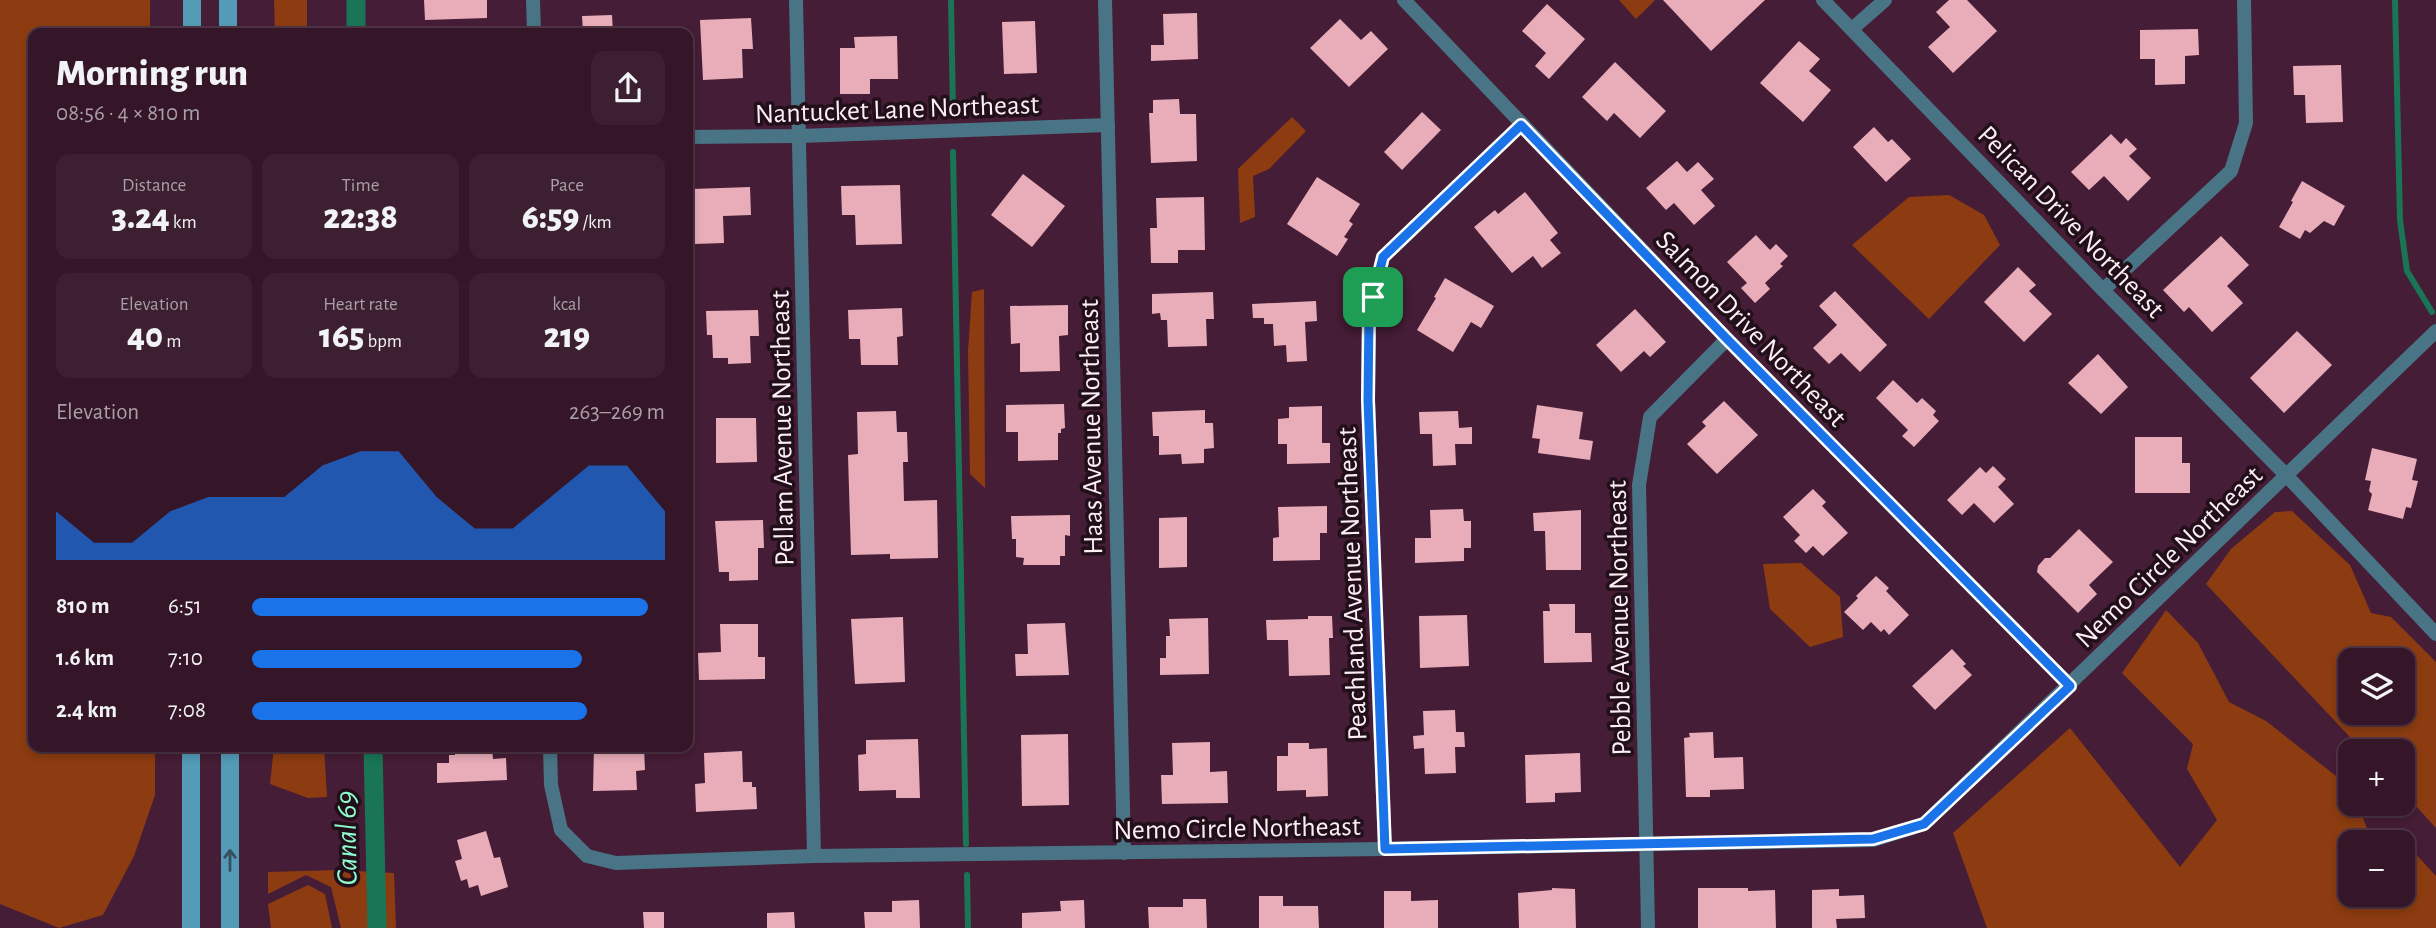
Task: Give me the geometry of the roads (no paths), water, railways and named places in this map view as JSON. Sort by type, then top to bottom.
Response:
[{"type":"main road","points":[[191,0],[191,28]]},
{"type":"main road","points":[[228,0],[228,28]]},
{"type":"main road","points":[[191,752],[191,928]]},
{"type":"main road","points":[[230,752],[230,928]]},
{"type":"street","points":[[533,0],[534,28]]},
{"type":"street","name":"Pellam Avenue Northeast","points":[[796,0],[814,856]]},
{"type":"street","name":"Haas Avenue Northeast","points":[[1105,0],[1124,853]]},
{"type":"street","name":"Salmon Drive Northeast","points":[[1404,0],[1727,339],[2070,686]]},
{"type":"street","name":"Pelican Drive Northeast","points":[[1823,0],[2286,475],[2436,634]]},
{"type":"street","points":[[1852,29],[1885,0]]},
{"type":"street","points":[[2103,290],[2231,171],[2246,123],[2244,0]]},
{"type":"street","name":"Nantucket Lane Northeast","points":[[693,137],[800,136],[1108,125]]},
{"type":"street","name":"Peachland Avenue Northeast","points":[[1385,849],[1368,412],[1369,314],[1383,257],[1521,125]]},
{"type":"street","name":"Nemo Circle Northeast","points":[[550,752],[551,785],[561,830],[587,856],[616,863],[814,856],[1385,849],[1873,839],[1924,824],[2436,331]]},
{"type":"street","name":"Pebble Avenue Northeast","points":[[1648,928],[1639,485],[1641,461],[1650,417],[1727,339]]},
{"type":"waterway","name":"Canal 69","points":[[356,0],[356,28]]},
{"type":"waterway","points":[[951,0],[953,113]]},
{"type":"waterway","points":[[2395,0],[2400,220],[2407,271],[2432,312]]},
{"type":"waterway","points":[[953,152],[966,844]]},
{"type":"waterway","name":"Canal 69","points":[[373,752],[377,928]]},
{"type":"waterway","points":[[967,875],[968,928]]}]
